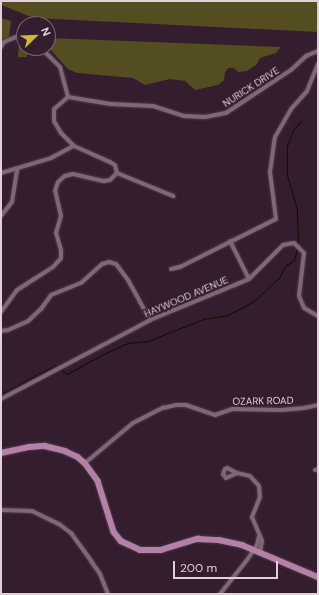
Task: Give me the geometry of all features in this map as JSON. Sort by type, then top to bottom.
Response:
[{"type":"main road","points":[[1,453],[29,447],[45,446],[65,450],[85,463],[103,491],[114,532],[121,540],[133,548],[149,551],[161,550],[188,541],[208,539],[228,541],[257,551],[318,577]]},
{"type":"street","points":[[1,47],[4,42],[16,37]]},
{"type":"street","name":"NURICK DRIVE","points":[[68,97],[110,104],[154,106],[184,116],[205,117],[226,113],[291,70],[306,56],[318,51]]},
{"type":"street","points":[[49,56],[60,66],[68,97],[54,109],[54,121],[61,133],[74,146],[115,165],[117,173]]},
{"type":"street","points":[[171,269],[180,267],[276,219],[270,172],[275,137],[291,109],[307,91],[318,64]]},
{"type":"street","points":[[1,173],[51,158],[74,146]]},
{"type":"street","points":[[1,216],[12,202],[17,168]]},
{"type":"street","points":[[117,173],[173,196]]},
{"type":"street","points":[[1,312],[17,290],[53,267],[61,258],[61,250],[56,233],[61,216],[55,191],[58,182],[65,176],[74,174],[104,181],[110,180],[117,173]]},
{"type":"street","points":[[230,241],[249,279]]},
{"type":"street","name":"HAYWOOD AVENUE","points":[[1,399],[150,320],[249,279],[283,245],[294,244],[304,253],[299,296],[304,308],[318,316]]},
{"type":"street","points":[[1,331],[8,330],[28,321],[41,309],[52,295],[80,283],[94,269],[109,262],[116,264],[128,280],[150,320]]},
{"type":"street","name":"OZARK ROAD","points":[[85,463],[133,423],[163,408],[176,405],[186,405],[215,415],[232,409],[281,410],[318,405]]},
{"type":"street","points":[[220,594],[257,551],[259,536],[252,518],[260,497],[259,486],[250,476],[237,473]]},
{"type":"street","points":[[1,510],[32,511],[46,516],[71,533],[100,574],[108,594]]},
{"type":"shaded area","points":[[1,1],[318,1],[318,32],[56,19],[56,16],[29,16],[1,5]]},
{"type":"shaded area","points":[[1,18],[11,21],[9,37],[1,42]]},
{"type":"shaded area","points":[[56,38],[281,47],[276,53],[260,58],[256,65],[247,71],[238,72],[234,68],[228,68],[225,73],[224,80],[218,85],[195,90],[185,81],[170,79],[145,85],[133,78],[77,73],[68,69],[56,56]]},
{"type":"waterway","points":[[298,243],[297,210],[287,175],[287,146],[293,130],[301,121]]},
{"type":"waterway","points":[[60,369],[67,374],[101,355],[128,343],[148,341],[203,319],[227,315],[242,308],[255,300],[279,278],[285,266],[294,260],[297,248]]},
{"type":"waterway","points":[[1,394],[55,365],[57,367]]}]
